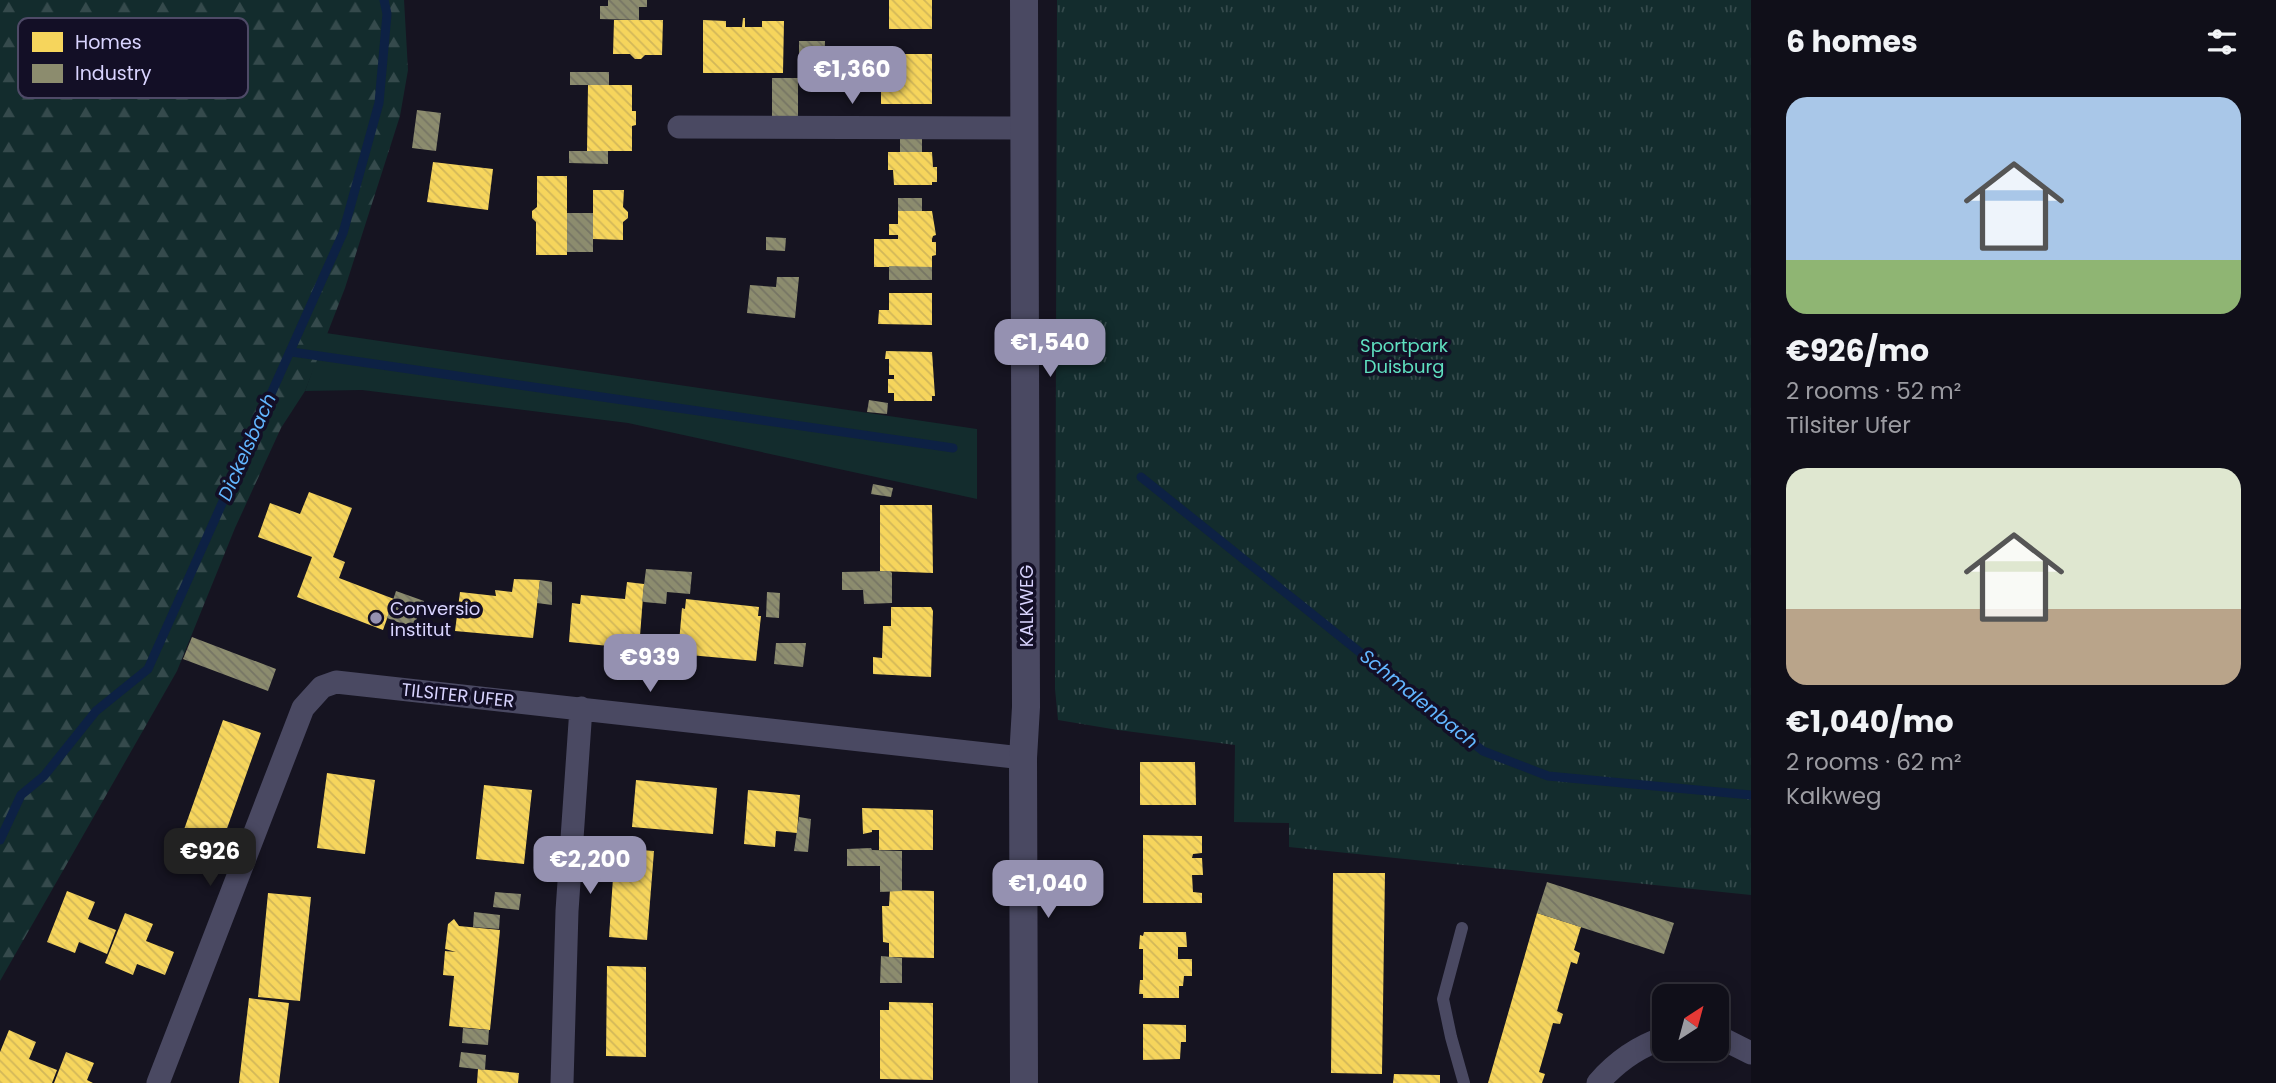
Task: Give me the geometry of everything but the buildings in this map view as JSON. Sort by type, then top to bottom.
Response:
[{"type":"street","name":"KALKWEG","points":[[1024,0],[1024,1083]]},
{"type":"street","points":[[679,127],[1026,128]]},
{"type":"street","name":"TILSITER UFER","points":[[158,1083],[303,708],[322,687],[336,682],[1023,758]]},
{"type":"street","points":[[562,1083],[567,911],[582,708]]},
{"type":"street","points":[[1598,1083],[1623,1058],[1652,1042]]},
{"type":"street","points":[[1729,1042],[1751,1053]]},
{"type":"lane","points":[[1462,928],[1443,999],[1464,1083]]},
{"type":"green space","points":[[0,0],[404,0],[408,70],[400,116],[345,288],[305,391],[281,428],[235,528],[177,671],[0,981]]},
{"type":"green space","name":"Sportpark Duisburg","points":[[1057,0],[1751,0],[1751,895],[1289,847],[1289,823],[1234,822],[1235,745],[1058,720],[1055,689]]},
{"type":"green space","points":[[326,333],[977,429],[977,499],[628,423],[362,390],[305,391]]},
{"type":"waterway","name":"Dickelsbach","points":[[0,840],[21,795],[44,776],[96,711],[148,669],[343,233],[379,103],[387,14],[384,0]]},
{"type":"waterway","points":[[292,352],[953,448]]},
{"type":"waterway","name":"Schmalenbach","points":[[1141,477],[1483,751],[1548,776],[1751,795]]},
{"type":"place","name":"Conversio institut","points":[[376,618]]}]
